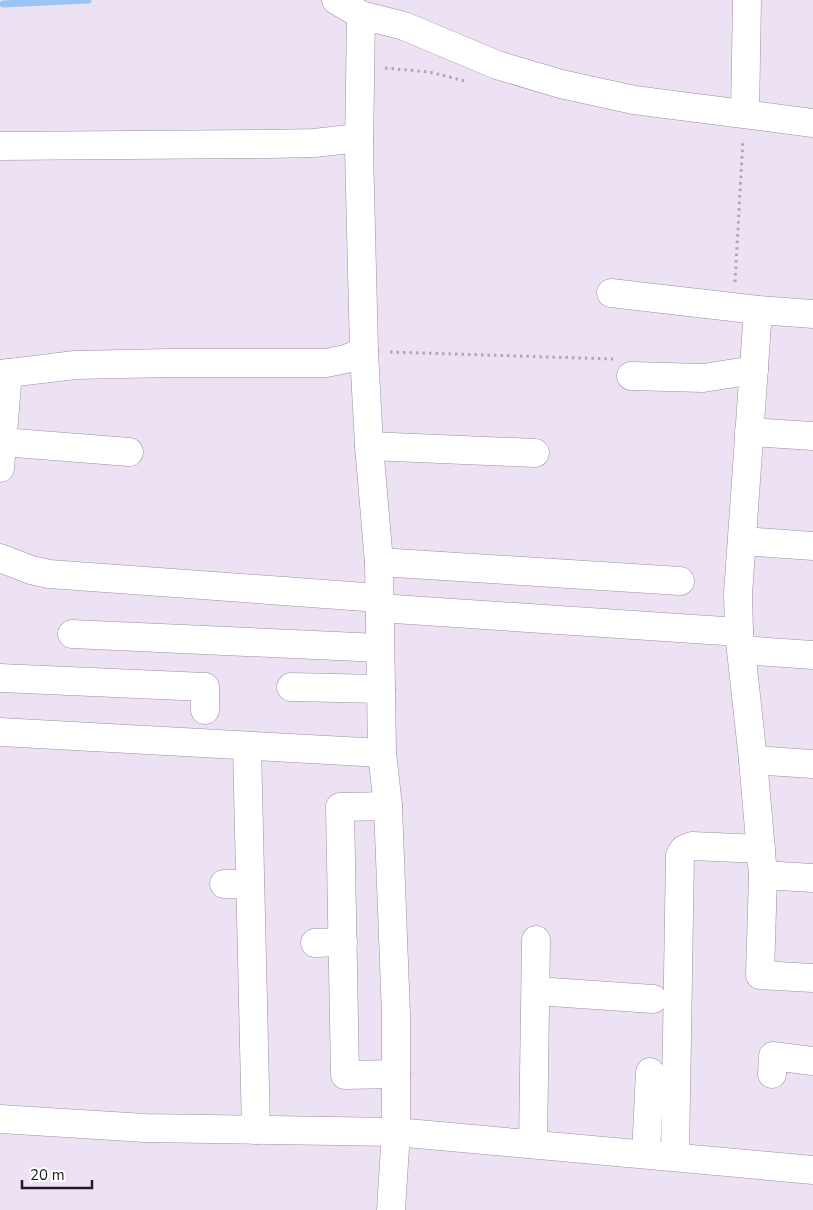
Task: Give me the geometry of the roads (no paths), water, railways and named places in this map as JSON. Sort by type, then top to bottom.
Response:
[{"type":"street","points":[[336,0],[361,15],[404,26],[497,65],[561,84],[634,100],[813,123]]},
{"type":"street","points":[[745,114],[748,0]]},
{"type":"street","points":[[361,15],[359,138],[364,351],[378,562],[382,753],[388,806],[396,1015],[396,1132],[391,1210]]},
{"type":"street","points":[[0,146],[314,143],[359,138]]},
{"type":"street","points":[[611,293],[746,309],[813,314]]},
{"type":"street","points":[[746,309],[754,370],[738,594],[740,641],[762,862],[760,974],[813,978]]},
{"type":"street","points":[[130,452],[1,455],[4,373],[75,365],[170,362],[326,363],[346,359],[364,351]]},
{"type":"street","points":[[624,367],[703,378],[754,370]]},
{"type":"street","points":[[749,432],[813,436]]},
{"type":"street","points":[[369,446],[535,453]]},
{"type":"street","points":[[742,541],[813,546]]},
{"type":"street","points":[[0,558],[31,570],[58,575],[379,603],[740,641],[813,655]]},
{"type":"street","points":[[378,562],[680,581]]},
{"type":"street","points":[[72,634],[380,648]]},
{"type":"street","points":[[0,678],[205,687],[205,710]]},
{"type":"street","points":[[291,686],[381,689]]},
{"type":"street","points":[[0,732],[382,753]]},
{"type":"street","points":[[247,746],[237,884],[241,997],[256,1130]]},
{"type":"street","points":[[753,760],[813,764]]},
{"type":"street","points":[[388,806],[340,807],[345,1075],[396,1074]]},
{"type":"street","points":[[675,1157],[680,855],[684,849],[692,846],[762,862],[813,878]]},
{"type":"street","points":[[533,1144],[536,940]]},
{"type":"street","points":[[315,943],[343,942]]},
{"type":"street","points":[[536,991],[654,999]]},
{"type":"street","points":[[772,1074],[773,1056],[813,1060]]},
{"type":"street","points":[[646,1154],[650,1072]]},
{"type":"street","points":[[0,1119],[145,1128],[396,1132],[813,1170]]},
{"type":"waterway","points":[[3,4],[88,0]]}]
